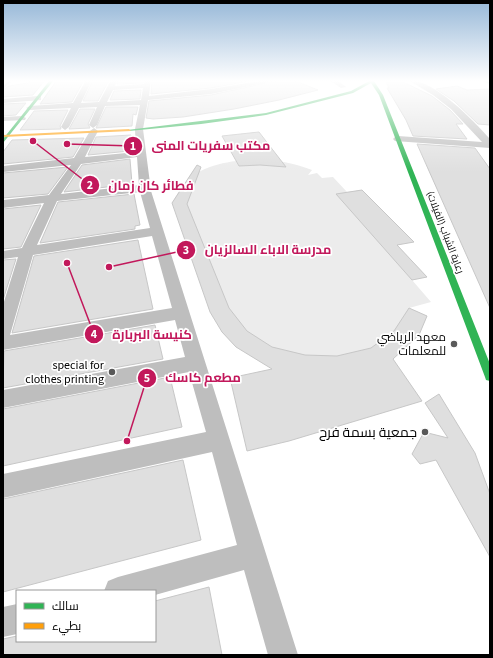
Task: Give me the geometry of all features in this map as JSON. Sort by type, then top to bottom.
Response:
[{"type":"main road","points":[[6,134],[28,111]]},
{"type":"main road","points":[[6,134],[140,126],[232,115],[255,111]]},
{"type":"main road","name":"رعاية الشباب (الفيلات)","points":[[386,111],[490,378]]},
{"type":"main road","points":[[6,134],[65,127],[94,128]]},
{"type":"street","points":[[65,127],[74,111]]},
{"type":"street","points":[[3,331],[27,252],[52,199],[78,161],[94,128],[100,111]]},
{"type":"street","points":[[143,111],[140,126],[145,188],[284,655]]},
{"type":"street","points":[[459,111],[490,145]]},
{"type":"street","points":[[3,118],[22,118]]},
{"type":"street","points":[[398,139],[490,145]]},
{"type":"street","points":[[3,169],[142,154]]},
{"type":"street","points":[[3,204],[145,188]]},
{"type":"street","points":[[3,255],[157,231]]},
{"type":"street","points":[[3,343],[182,314]]},
{"type":"street","points":[[3,399],[196,363]]},
{"type":"street","points":[[3,486],[219,440]]},
{"type":"street","points":[[122,590],[253,554]]},
{"type":"street","points":[[3,622],[16,619]]},
{"type":"shaded area","points":[[254,159],[291,163],[312,170],[308,175],[317,173],[322,178],[333,177],[347,192],[362,190],[414,242],[397,245],[427,277],[412,280],[431,302],[409,308],[427,316],[419,335],[400,353],[287,370],[261,362],[236,347],[222,332],[172,203],[184,184],[201,171],[218,164]]},
{"type":"building","points":[[3,111],[20,111],[16,115],[3,116]]},
{"type":"building","points":[[34,111],[68,111],[60,126],[61,129],[20,130]]},
{"type":"building","points":[[79,111],[94,111],[88,124],[90,128],[69,129]]},
{"type":"building","points":[[104,111],[137,111],[136,115],[133,114],[132,126],[96,128]]},
{"type":"building","points":[[147,111],[223,111],[183,117],[146,118]]},
{"type":"building","points":[[400,111],[451,111],[463,124],[456,124],[467,139],[413,136]]},
{"type":"building","points":[[464,111],[490,111],[490,125],[478,124]]},
{"type":"building","points":[[259,132],[286,167],[260,165],[239,166],[222,136]]},
{"type":"building","points":[[131,135],[130,151],[88,155],[96,137]]},
{"type":"building","points":[[84,138],[73,157],[3,164],[3,152],[12,140]]},
{"type":"building","points":[[417,144],[475,148],[490,169],[490,308]]},
{"type":"building","points":[[130,159],[132,184],[64,192],[82,165]]},
{"type":"building","points":[[197,165],[201,167],[187,204],[229,308],[247,331],[272,347],[305,355],[337,356],[371,348],[394,331],[409,308],[427,316],[419,335],[393,359],[422,401],[289,441],[247,451],[230,378],[272,369],[236,347],[222,332],[210,312],[172,203]]},
{"type":"building","points":[[68,167],[48,194],[3,198],[3,173]]},
{"type":"building","points":[[362,190],[414,242],[397,245],[427,277],[412,280],[336,194]]},
{"type":"building","points":[[134,194],[140,225],[135,226],[135,229],[40,243],[58,202]]},
{"type":"building","points":[[41,205],[21,247],[3,249],[3,209]]},
{"type":"building","points":[[138,240],[153,309],[12,333],[34,256]]},
{"type":"building","points":[[16,259],[3,300],[3,260]]},
{"type":"building","points":[[155,325],[163,359],[3,388],[4,351]]},
{"type":"building","points":[[170,377],[182,427],[3,466],[3,409]]},
{"type":"building","points":[[439,394],[475,453],[490,494],[490,557],[436,460],[420,464],[412,454],[424,432],[448,438],[425,403]]},
{"type":"building","points":[[183,460],[201,540],[3,592],[3,499]]},
{"type":"building","points":[[209,587],[222,655],[3,655],[3,639],[16,636],[16,642],[156,642],[156,601]]},
{"type":"traffic: fast","points":[[3,142],[28,111]]},
{"type":"traffic: fast","points":[[129,130],[201,123],[266,114],[279,111]]},
{"type":"traffic: fast","points":[[387,111],[490,377]]},
{"type":"traffic: slow","points":[[3,136],[129,130]]},
{"type":"place","name":"فطائر كان زمان","points":[[33,141]]},
{"type":"place","name":"مكتب سفريات المنى","points":[[67,144]]},
{"type":"place","name":"كنيسة البربارة","points":[[67,263]]},
{"type":"place","name":"مدرسة الاباء السالزيان","points":[[109,267]]},
{"type":"place","name":"معهد الرياضي للمعلمات","points":[[454,344]]},
{"type":"place","name":"special for clothes printing","points":[[112,372]]},
{"type":"place","name":"جمعية بسمة فرح","points":[[425,432]]},
{"type":"place","name":"مطعم كاسك","points":[[127,441]]}]
